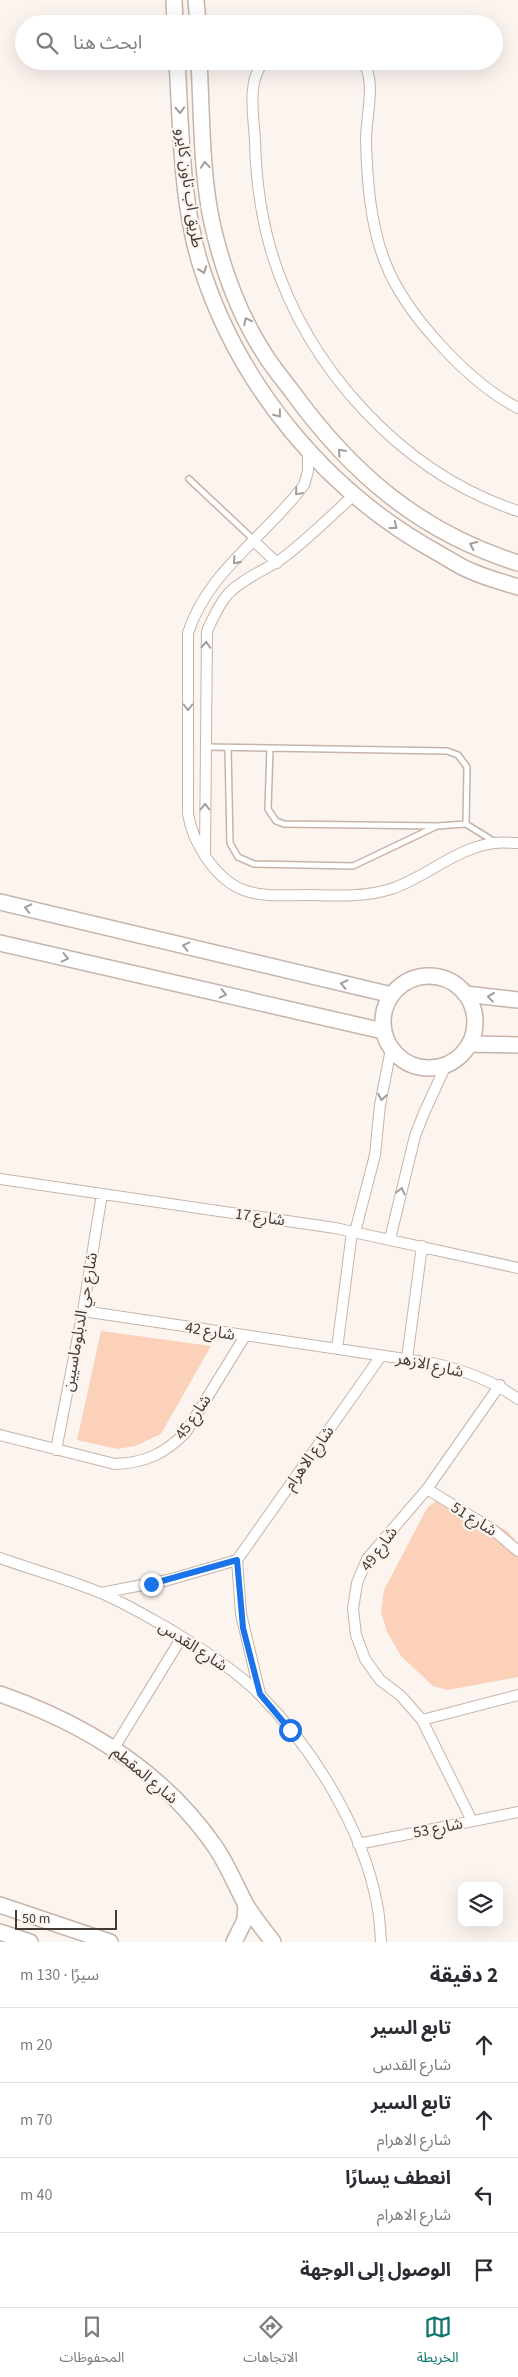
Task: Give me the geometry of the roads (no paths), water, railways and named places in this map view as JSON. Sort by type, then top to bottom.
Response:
[{"type":"main road","points":[[174,0],[175,15]]},
{"type":"main road","points":[[195,1],[197,15]]},
{"type":"main road","name":"طريق اب تاون كايرو","points":[[177,70],[182,156],[192,227],[200,262],[217,309],[235,346],[266,399],[308,452],[354,495],[409,537],[472,572],[518,587]]},
{"type":"main road","name":"طريق اب تاون كايرو","points":[[200,70],[206,176],[212,222],[224,268],[238,305],[262,350],[344,456],[386,494],[439,530],[495,556],[518,563]]},
{"type":"main road","points":[[308,452],[326,435]]},
{"type":"main road","points":[[0,902],[392,995]]},
{"type":"main road","points":[[0,943],[383,1031]]},
{"type":"main road","points":[[432,977],[450,982],[464,994],[471,1005],[475,1018],[470,1044],[460,1056],[446,1065],[436,1068],[416,1066],[398,1056],[391,1049],[383,1031],[384,1012],[392,995],[405,983],[414,979],[432,977]]},
{"type":"main road","points":[[464,994],[518,1000]]},
{"type":"main road","points":[[470,1044],[518,1045]]},
{"type":"main road","name":"شارع المقطم","points":[[0,1694],[73,1725],[114,1748],[153,1777],[197,1823],[232,1876],[246,1905],[273,1942]]},
{"type":"main road","points":[[0,1905],[110,1942]]},
{"type":"main road","points":[[234,1942],[245,1920],[246,1905]]},
{"type":"main road","points":[[0,1932],[28,1942]]},
{"type":"street","points":[[258,70],[253,82],[256,170],[262,213],[278,270],[307,333],[328,366],[352,397],[380,426],[442,474],[476,493],[518,511]]},
{"type":"street","points":[[366,70],[370,79],[366,137],[368,179],[374,221],[385,262],[408,305],[439,344],[474,378],[518,408]]},
{"type":"street","points":[[308,452],[308,471],[304,485],[208,590],[194,612],[188,633],[188,748],[191,833],[205,856],[222,878],[232,886],[246,891],[273,895],[356,896],[394,888],[470,849],[495,842],[518,843]]},
{"type":"street","points":[[205,856],[207,631],[215,613],[228,594],[244,581],[277,563],[354,495]]},
{"type":"street","points":[[254,541],[277,563]]},
{"type":"street","points":[[188,748],[205,747]]},
{"type":"street","points":[[336,1349],[353,1232],[375,1155],[380,1105],[391,1049]]},
{"type":"street","points":[[390,1239],[416,1136],[446,1065]]},
{"type":"street","name":"شارع 17","points":[[0,1179],[335,1228],[518,1268]]},
{"type":"street","name":"شارع حي الدبلوماسيين","points":[[56,1450],[83,1311],[102,1194]]},
{"type":"street","points":[[407,1359],[422,1246]]},
{"type":"street","name":"شارع 42","points":[[83,1311],[336,1349]]},
{"type":"street","name":"شارع 45","points":[[0,1435],[114,1464],[131,1463],[161,1453],[186,1432],[245,1336]]},
{"type":"street","name":"شارع الازهر","points":[[336,1349],[455,1368],[500,1385],[518,1399]]},
{"type":"street","name":"شارع الاهرام","points":[[237,1560],[381,1356]]},
{"type":"street","name":"شارع 49","points":[[472,1821],[422,1720],[401,1696],[380,1680],[365,1659],[356,1635],[353,1609],[357,1583],[367,1559],[426,1489],[500,1385]]},
{"type":"street","name":"شارع 51","points":[[426,1489],[492,1529],[518,1551]]},
{"type":"street","name":"شارع القدس","points":[[0,1558],[101,1593],[147,1616],[228,1668],[260,1694],[311,1756],[337,1799],[358,1844],[377,1904],[381,1942]]},
{"type":"street","points":[[101,1593],[168,1580],[237,1560],[241,1614],[260,1694]]},
{"type":"street","points":[[114,1748],[182,1637]]},
{"type":"street","points":[[422,1720],[518,1695]]},
{"type":"street","name":"شارع 53","points":[[358,1844],[518,1812]]},
{"type":"lane","points":[[189,479],[254,541]]},
{"type":"lane","points":[[205,747],[446,751],[458,755],[467,767],[466,824]]},
{"type":"lane","points":[[228,748],[230,843],[238,857],[254,864],[353,866],[437,826]]},
{"type":"lane","points":[[270,749],[268,809],[276,821],[284,824],[437,826],[466,824],[495,842]]}]
